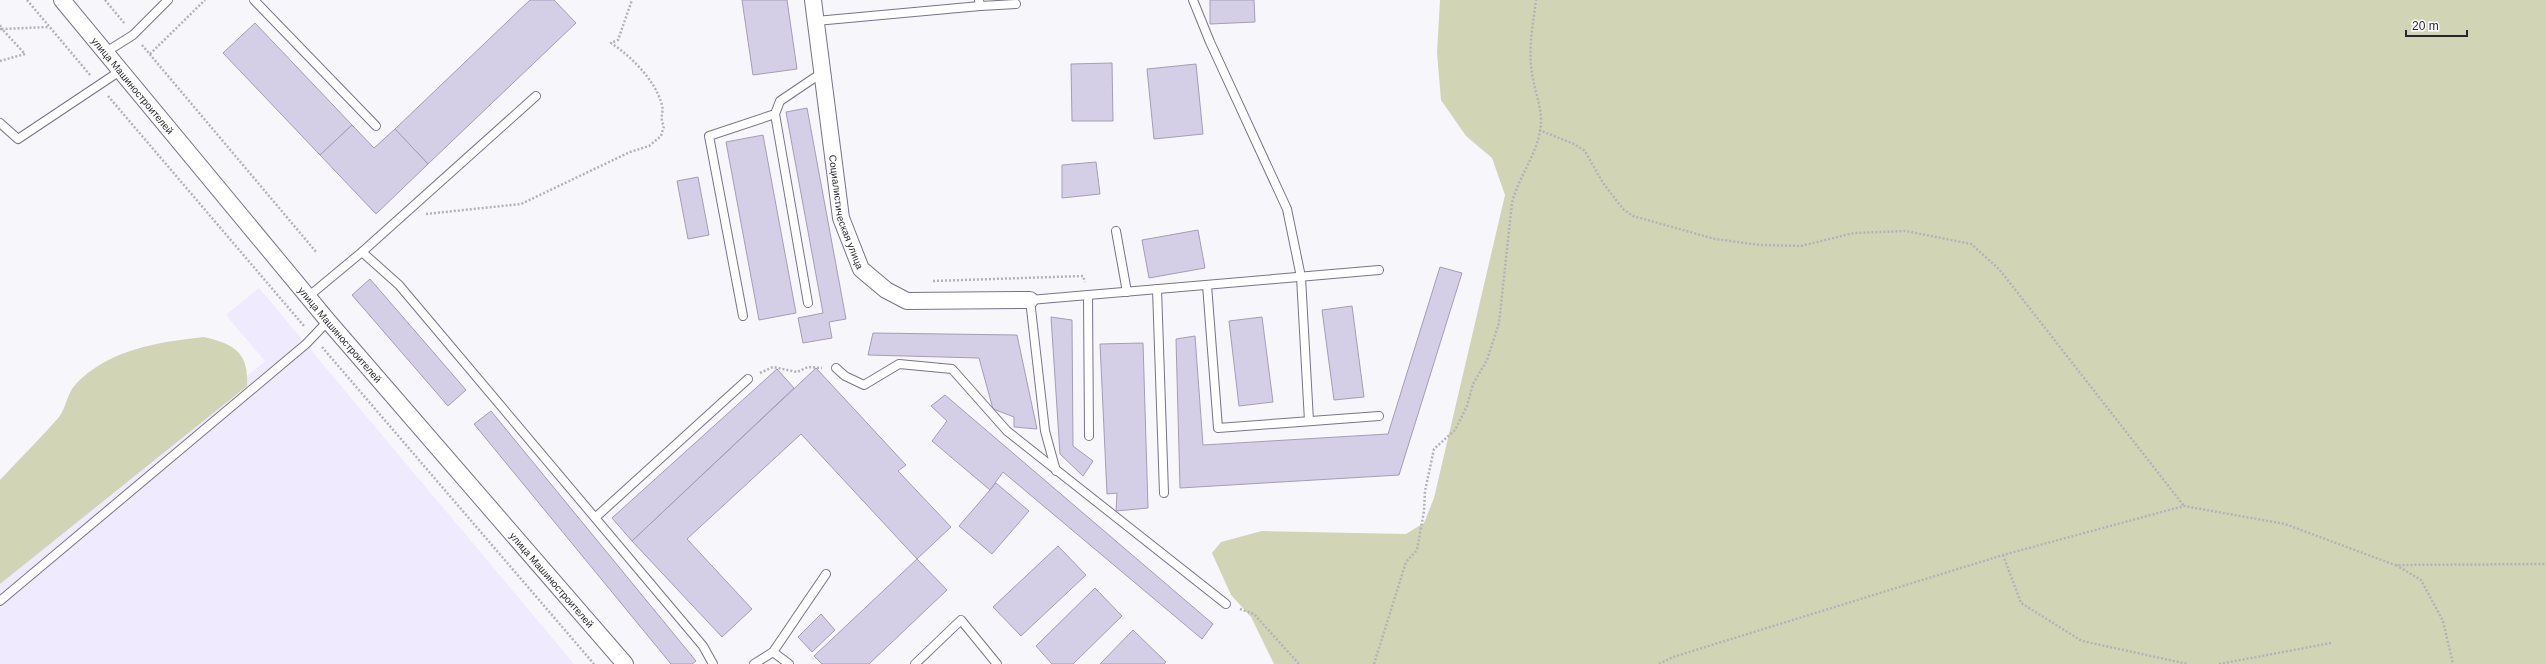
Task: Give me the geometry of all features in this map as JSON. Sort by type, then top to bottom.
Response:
[{"type":"street","name":"улица Машиностроителей","points":[[62,0],[328,321],[624,664]]},
{"type":"street","name":"Социалистическая улица","points":[[813,0],[841,218],[861,269],[886,290],[907,301],[1030,300]]},
{"type":"lane","points":[[106,52],[133,35],[168,0]]},
{"type":"lane","points":[[254,0],[376,126]]},
{"type":"lane","points":[[1193,0],[1210,42],[1287,209],[1301,277],[1309,421]]},
{"type":"lane","points":[[816,21],[979,3],[1016,4]]},
{"type":"lane","points":[[0,122],[18,139],[120,71]]},
{"type":"lane","points":[[808,303],[775,114],[780,101],[823,72]]},
{"type":"lane","points":[[308,296],[362,252],[536,96]]},
{"type":"lane","points":[[742,316],[709,136],[775,114]]},
{"type":"lane","points":[[1116,231],[1127,292]]},
{"type":"lane","points":[[362,252],[399,285],[596,517],[703,646],[713,664]]},
{"type":"lane","points":[[1056,471],[1046,431],[1030,300],[1379,270]]},
{"type":"lane","points":[[1207,285],[1218,428],[1379,416]]},
{"type":"lane","points":[[1157,289],[1164,493]]},
{"type":"lane","points":[[1088,295],[1089,436]]},
{"type":"lane","points":[[0,601],[313,337],[328,321]]},
{"type":"lane","points":[[836,368],[845,376],[864,385],[899,364],[952,369],[1007,431],[1226,604]]},
{"type":"lane","points":[[596,517],[748,379]]},
{"type":"lane","points":[[754,664],[773,652],[826,574]]},
{"type":"lane","points":[[915,664],[961,620],[997,664]]},
{"type":"lane","points":[[773,652],[789,664]]},
{"type":"path","points":[[27,0],[313,337],[594,664]]},
{"type":"path","points":[[105,0],[317,253]]},
{"type":"path","points":[[150,54],[205,0]]},
{"type":"path","points":[[403,216],[521,204],[630,152],[650,146],[660,136],[664,126],[660,119],[662,107],[649,80],[624,51],[611,43],[618,40],[632,0]]},
{"type":"path","points":[[1374,664],[1406,562],[1417,550],[1424,511],[1425,491],[1434,449],[1444,442],[1458,424],[1467,406],[1473,384],[1488,360],[1499,323],[1512,203],[1515,189],[1537,146],[1541,118],[1531,64],[1531,43],[1536,0]]},
{"type":"path","points":[[0,25],[1,29],[25,54],[0,61]]},
{"type":"path","points":[[1,29],[50,26]]},
{"type":"path","points":[[1539,130],[1574,144],[1585,151],[1603,183],[1623,209],[1633,216],[1715,239],[1761,245],[1801,246],[1854,233],[1906,230],[1971,244],[1999,269],[2184,506]]},
{"type":"path","points":[[930,281],[1083,276],[1088,295]]},
{"type":"path","points":[[748,379],[773,367],[797,372],[808,367],[836,368]]},
{"type":"path","points":[[1660,664],[1673,657],[2003,555],[2184,506],[2285,524],[2395,565],[2421,580],[2443,621],[2453,664]]},
{"type":"path","points":[[2003,555],[2021,603],[2082,641],[2188,664]]},
{"type":"path","points":[[2395,565],[2546,564]]},
{"type":"path","points":[[1226,604],[1254,614],[1299,664]]},
{"type":"path","points":[[2219,664],[2331,643]]},
{"type":"shaded area","points":[[259,288],[574,664],[0,664],[0,580],[265,361],[226,315]]},
{"type":"green space","points":[[1440,0],[2546,0],[2546,664],[1274,664],[1251,617],[1231,595],[1212,553],[1221,542],[1262,531],[1406,534],[1424,523],[1434,498],[1505,195],[1492,158],[1466,136],[1441,100],[1437,53]]},
{"type":"green space","points":[[204,337],[224,343],[238,351],[245,365],[247,386],[0,584],[0,480],[59,417],[75,385],[88,373],[118,355],[152,345]]},
{"type":"building","points":[[530,0],[554,0],[576,23],[428,164],[395,129]]},
{"type":"building","points":[[742,0],[787,0],[797,69],[753,75]]},
{"type":"building","points":[[1210,0],[1254,0],[1255,22],[1210,24]]},
{"type":"building","points":[[255,23],[352,125],[320,155],[223,53]]},
{"type":"building","points":[[1112,63],[1113,121],[1072,121],[1071,64]]},
{"type":"building","points":[[1196,64],[1203,134],[1154,139],[1147,69]]},
{"type":"building","points":[[807,108],[846,319],[829,322],[832,338],[803,343],[798,318],[823,313],[786,112]]},
{"type":"building","points":[[352,125],[374,148],[395,129],[428,164],[376,214],[320,155]]},
{"type":"building","points":[[763,135],[796,313],[759,320],[726,142]]},
{"type":"building","points":[[1096,162],[1100,194],[1062,198],[1062,165]]},
{"type":"building","points":[[698,177],[709,235],[688,239],[677,181]]},
{"type":"building","points":[[1198,230],[1205,268],[1149,278],[1142,240]]},
{"type":"building","points":[[1440,267],[1462,273],[1399,475],[1180,488],[1176,339],[1195,336],[1203,445],[1388,434]]},
{"type":"building","points":[[370,279],[466,390],[448,406],[352,295]]},
{"type":"building","points":[[1352,306],[1364,397],[1334,400],[1322,310]]},
{"type":"building","points":[[1051,317],[1072,320],[1073,446],[1093,461],[1083,476],[1060,454]]},
{"type":"building","points":[[1262,317],[1273,402],[1239,406],[1229,321]]},
{"type":"building","points":[[873,333],[1017,335],[1037,429],[1014,427],[1014,417],[993,409],[979,358],[868,355]]},
{"type":"building","points":[[1143,343],[1148,508],[1116,511],[1117,493],[1107,494],[1100,344]]},
{"type":"building","points":[[816,368],[906,465],[898,471],[951,527],[917,559],[801,434],[687,539],[752,609],[722,637],[632,541]]},
{"type":"building","points":[[777,369],[794,388],[632,541],[612,518]]},
{"type":"building","points":[[945,395],[1213,624],[1202,639],[1003,472],[990,490],[932,441],[947,421],[931,406]]},
{"type":"building","points":[[491,411],[696,661],[692,664],[671,664],[474,424]]},
{"type":"building","points":[[996,483],[1029,511],[992,554],[959,526]]},
{"type":"building","points":[[1058,546],[1086,575],[1021,636],[993,607]]},
{"type":"building","points":[[917,559],[947,590],[869,664],[822,664],[814,656]]},
{"type":"building","points":[[1095,588],[1122,616],[1073,664],[1052,664],[1036,646]]},
{"type":"building","points":[[821,614],[835,630],[812,652],[798,637]]},
{"type":"building","points":[[1133,630],[1166,662],[1164,664],[1100,664]]}]
